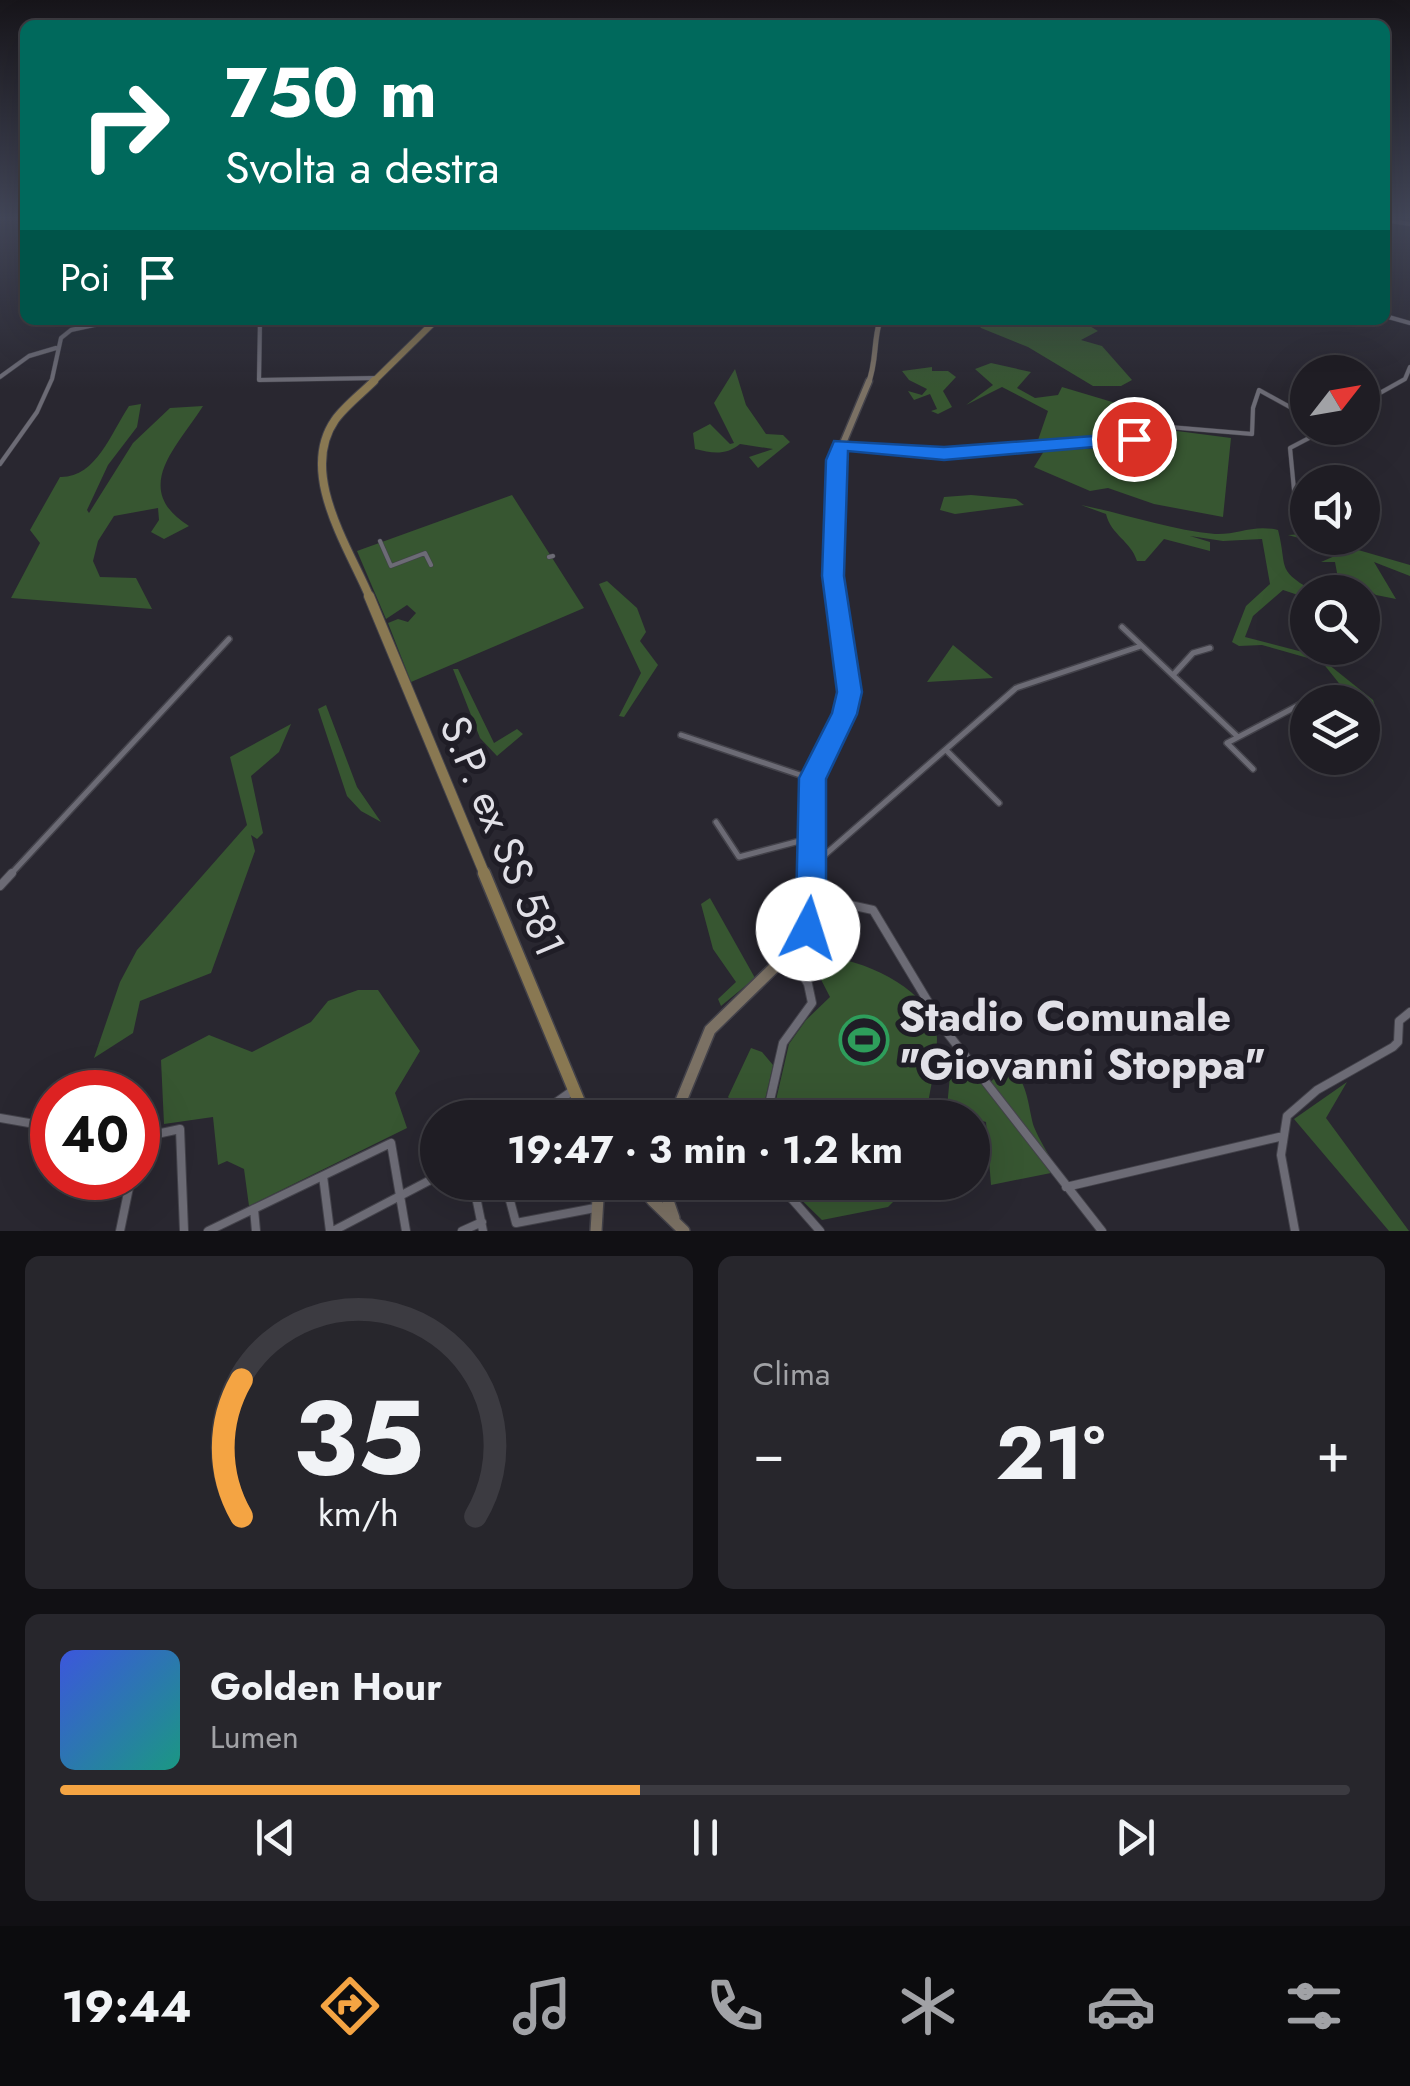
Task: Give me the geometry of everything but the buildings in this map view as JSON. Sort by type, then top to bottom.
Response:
[{"type":"main road","points":[[365,587],[323,484],[319,465],[325,436],[335,420],[431,325]]},
{"type":"main road","name":"S.P. ex SS 581","points":[[365,587],[579,1100]]},
{"type":"street","points":[[0,464],[37,412],[52,380],[56,348],[68,332],[97,325]]},
{"type":"street","points":[[260,325],[258,380],[376,378]]},
{"type":"street","points":[[681,1100],[710,1030],[789,953],[808,929],[812,778],[844,714],[850,692],[833,576],[836,460],[876,364],[878,325]]},
{"type":"street","points":[[0,377],[26,358],[56,348]]},
{"type":"street","points":[[1380,393],[1406,379],[1410,367]]},
{"type":"street","points":[[840,445],[944,454],[1126,442],[1169,427],[1246,434],[1252,431],[1253,408],[1260,390],[1290,407]]},
{"type":"street","points":[[380,540],[391,566],[425,553],[430,565]]},
{"type":"street","points":[[1122,626],[1238,737]]},
{"type":"street","points":[[0,886],[229,640]]},
{"type":"street","points":[[812,866],[1016,688],[1141,646]]},
{"type":"street","points":[[1173,675],[1193,652],[1210,648]]},
{"type":"street","points":[[1253,770],[1227,743],[1290,710]]},
{"type":"street","points":[[681,736],[812,778]]},
{"type":"street","points":[[946,750],[999,803]]},
{"type":"street","points":[[716,822],[738,857],[811,838]]},
{"type":"street","points":[[810,912],[834,902],[852,901],[873,910],[945,1030],[1102,1231]]},
{"type":"street","points":[[770,1100],[783,1043],[812,1003],[808,984],[789,953]]},
{"type":"street","points":[[1294,1231],[1279,1136],[1289,1113],[1392,1048],[1398,1042],[1399,1021],[1410,1012]]},
{"type":"street","points":[[561,1100],[574,1090]]},
{"type":"street","points":[[0,1118],[30,1123]]},
{"type":"street","points":[[160,1134],[180,1129],[184,1231]]},
{"type":"street","points":[[1066,1187],[1279,1136]]},
{"type":"street","points":[[208,1231],[390,1142],[406,1231]]},
{"type":"street","points":[[323,1176],[331,1231],[420,1185]]},
{"type":"street","points":[[120,1231],[126,1200]]},
{"type":"street","points":[[462,1231],[482,1226],[477,1200]]},
{"type":"street","points":[[510,1200],[516,1223],[598,1207]]},
{"type":"street","points":[[596,1231],[598,1200]]},
{"type":"street","points":[[655,1200],[680,1226]]},
{"type":"street","points":[[670,1200],[680,1226]]},
{"type":"street","points":[[793,1200],[820,1231]]},
{"type":"street","points":[[254,1209],[256,1231]]},
{"type":"green space","points":[[979,325],[1088,325],[1098,331],[1081,340],[1102,346],[1132,380],[1121,386],[1093,386],[1028,347]]},
{"type":"green space","points":[[991,363],[1031,372],[1017,388],[1035,398],[1058,395],[1062,387],[1129,407],[1169,425],[1113,441],[1037,443],[1048,411],[1002,387],[966,405],[993,385],[975,369]]},
{"type":"green space","points":[[932,367],[932,371],[948,371],[956,377],[943,391],[952,407],[938,414],[931,411],[937,409],[930,394],[914,400],[908,391],[922,395],[927,389],[909,380],[902,371]]},
{"type":"green space","points":[[735,369],[746,405],[766,434],[783,435],[790,442],[758,468],[749,457],[773,449],[740,444],[724,452],[695,449],[693,433],[710,424],[730,444],[734,443],[714,403]]},
{"type":"green space","points":[[141,404],[137,427],[108,465],[89,513],[133,443],[170,408],[203,406],[172,452],[161,483],[163,497],[172,512],[189,526],[164,539],[151,532],[159,520],[158,508],[114,516],[98,541],[93,561],[100,577],[136,578],[152,609],[11,598],[40,543],[30,530],[60,477],[73,475],[93,462],[129,406]]},
{"type":"green space","points":[[1177,431],[1231,438],[1223,517],[1154,504],[1108,488],[1090,491],[1034,467],[1044,451],[1122,447]]},
{"type":"green space","points":[[512,495],[584,608],[411,682],[388,623],[398,619],[408,622],[416,613],[407,605],[386,619],[357,551]]},
{"type":"green space","points":[[944,497],[1016,499],[1024,505],[955,514],[940,510]]},
{"type":"green space","points":[[1081,505],[1198,532],[1278,530],[1285,567],[1290,575],[1290,592],[1283,590],[1253,616],[1245,637],[1290,649],[1290,653],[1232,642],[1246,606],[1270,584],[1262,539],[1223,541],[1190,536],[1210,542],[1210,551],[1164,539],[1145,561],[1137,561],[1106,514]]},
{"type":"green space","points":[[1337,555],[1375,555],[1410,565],[1410,576],[1374,562],[1396,599],[1380,596],[1380,575],[1337,575],[1335,562],[1321,562]]},
{"type":"green space","points":[[607,581],[637,608],[646,632],[640,641],[658,665],[624,717],[619,716],[641,673],[599,584]]},
{"type":"green space","points":[[953,645],[993,678],[927,682]]},
{"type":"green space","points":[[1324,665],[1354,685],[1340,685]]},
{"type":"green space","points":[[453,669],[458,669],[494,743],[517,729],[523,734],[497,756],[480,738]]},
{"type":"green space","points":[[326,705],[357,787],[381,822],[361,811],[347,796],[318,709]]},
{"type":"green space","points":[[291,724],[279,752],[251,776],[263,833],[257,839],[251,835],[255,851],[211,973],[140,1001],[133,1033],[94,1058],[120,982],[137,950],[247,825],[230,757]]},
{"type":"green space","points":[[710,898],[755,978],[721,1006],[718,999],[736,982],[713,949],[701,904]]},
{"type":"green space","name":"Stadio Comunale \"Giovanni Stoppa\"","points":[[815,955],[852,962],[892,979],[924,1005],[937,1039],[929,1100],[776,1100],[789,1044],[830,997],[815,968]]},
{"type":"green space","points":[[358,990],[378,990],[420,1051],[395,1093],[407,1128],[249,1206],[244,1169],[227,1161],[218,1165],[213,1117],[164,1124],[161,1060],[209,1035],[252,1052],[311,1022],[328,1001]]},
{"type":"green space","points":[[953,1044],[1051,1173],[991,1185],[990,1100],[948,1100]]},
{"type":"green space","points":[[751,1048],[762,1052],[773,1065],[765,1100],[728,1097]]},
{"type":"green space","points":[[1008,1068],[1020,1078],[1034,1127],[1054,1164],[990,1082]]},
{"type":"green space","points":[[1347,1082],[1326,1118],[1409,1231],[1389,1231],[1294,1119]]},
{"type":"green space","points":[[801,1200],[895,1200],[888,1207],[822,1220]]},
{"type":"place","name":"Stadio Comunale \"Giovanni Stoppa\"","points":[[864,1040]]},
{"type":"route","points":[[808,929],[812,778],[844,714],[850,692],[833,576],[836,460],[840,445],[944,454],[1110,444],[1134,439]]}]
